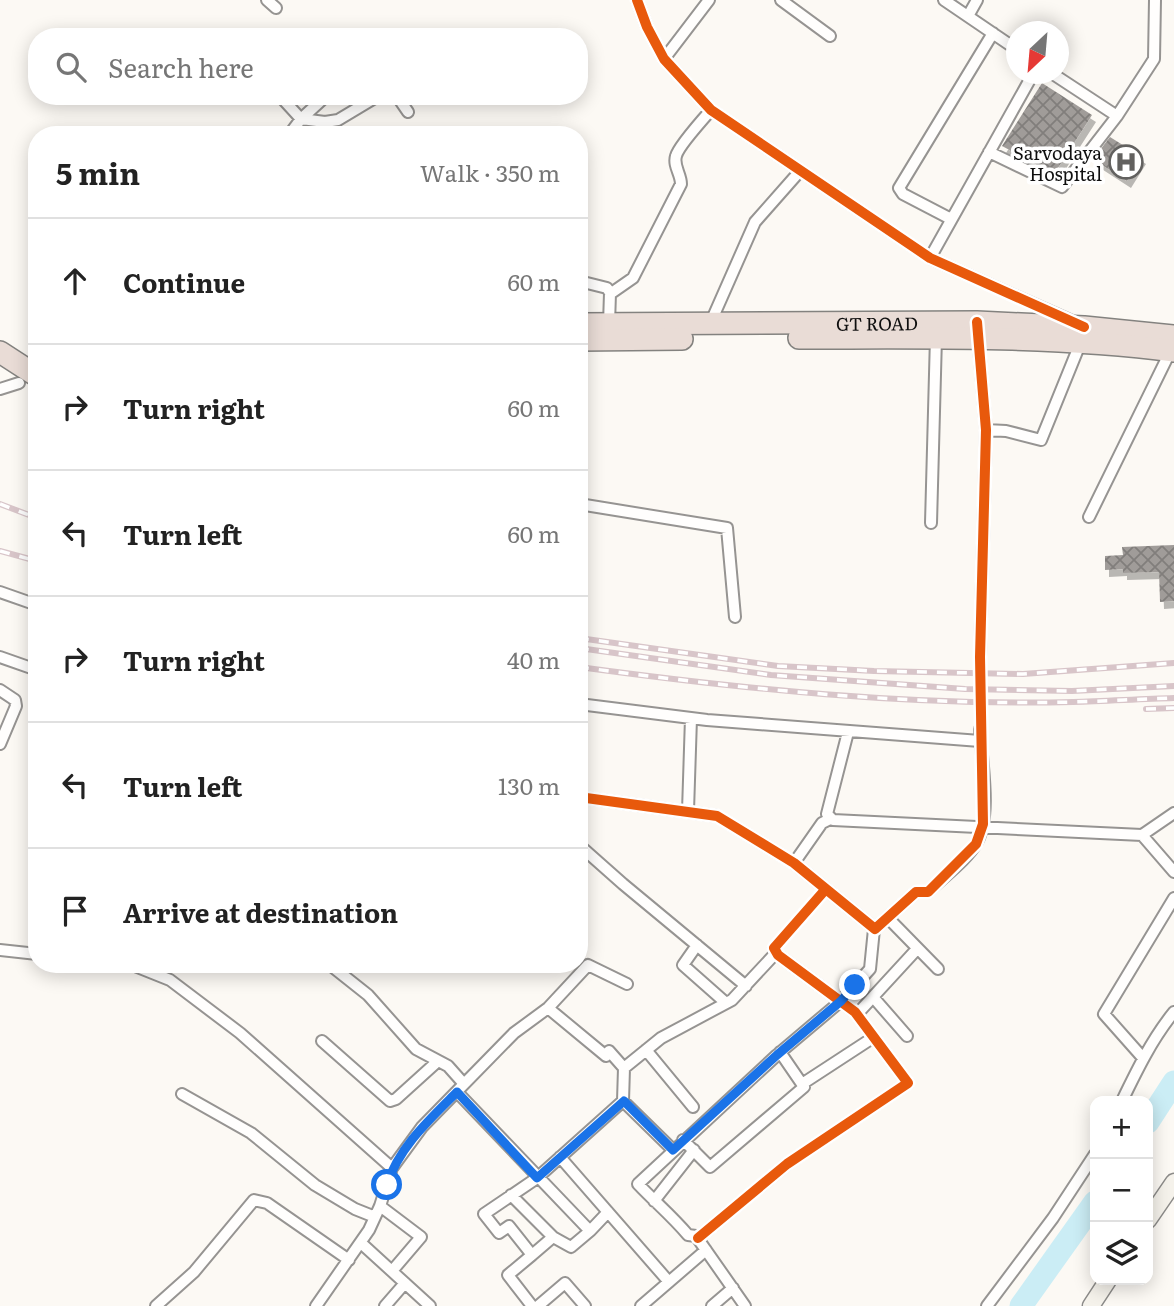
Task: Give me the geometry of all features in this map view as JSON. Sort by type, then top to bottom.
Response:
[{"type":"highway","name":"GT ROAD","points":[[588,324],[709,325],[802,331]]},
{"type":"highway","name":"GT ROAD","points":[[588,341],[802,331],[978,330],[1082,335],[1173,346]]},
{"type":"highway","points":[[0,352],[23,384]]},
{"type":"highway","points":[[0,369],[23,384]]},
{"type":"street","points":[[637,0],[647,27],[664,59],[710,110],[930,258],[1082,335],[1041,440],[986,429]]},
{"type":"street","points":[[664,59],[709,0]]},
{"type":"street","points":[[781,0],[830,36]]},
{"type":"street","points":[[944,0],[1006,42]]},
{"type":"street","points":[[968,16],[977,0]]},
{"type":"street","points":[[989,152],[1062,187],[1117,116],[1154,59],[1155,0]]},
{"type":"street","points":[[951,219],[903,194],[899,188],[993,33]]},
{"type":"street","points":[[930,258],[1027,84]]},
{"type":"street","points":[[1068,84],[1117,116]]},
{"type":"street","points":[[288,105],[301,119],[325,122],[338,120],[363,105]]},
{"type":"street","points":[[296,126],[316,105]]},
{"type":"street","points":[[403,105],[408,112]]},
{"type":"street","points":[[610,294],[625,285],[639,268],[681,184],[676,168],[676,156],[710,110]]},
{"type":"street","points":[[709,325],[755,222],[800,171]]},
{"type":"street","points":[[588,282],[607,288],[610,294],[609,324]]},
{"type":"street","points":[[930,523],[936,330]]},
{"type":"street","points":[[978,330],[986,429],[980,657]]},
{"type":"street","points":[[1088,517],[1173,346]]},
{"type":"street","points":[[588,505],[727,528],[735,617]]},
{"type":"street","points":[[0,592],[28,602]]},
{"type":"street","points":[[0,657],[28,667]]},
{"type":"street","points":[[0,690],[15,700],[16,706],[0,744]]},
{"type":"street","points":[[588,705],[691,718],[980,741]]},
{"type":"street","points":[[688,811],[691,718]]},
{"type":"street","points":[[874,929],[916,892],[928,892],[976,844],[982,829],[984,808],[980,729]]},
{"type":"street","points":[[830,819],[827,814],[848,732]]},
{"type":"street","points":[[588,798],[717,816],[794,863],[874,929]]},
{"type":"street","points":[[794,863],[822,823],[830,819],[982,829],[1142,835],[1174,813]]},
{"type":"street","points":[[1142,835],[1174,872]]},
{"type":"street","points":[[588,853],[746,986]]},
{"type":"street","points":[[698,1238],[787,1164],[908,1083],[855,1012],[778,955],[774,948],[825,890]]},
{"type":"street","points":[[1143,1058],[1104,1014],[1174,898]]},
{"type":"street","points":[[888,918],[938,969]]},
{"type":"street","points":[[745,1306],[698,1238],[694,1234],[688,1235],[670,1213],[663,1210],[638,1184],[780,1052],[841,1001],[870,969],[874,929]]},
{"type":"street","points":[[697,945],[683,965],[726,1003]]},
{"type":"street","points":[[855,1012],[859,1012],[917,949]]},
{"type":"street","points":[[0,950],[28,953]]},
{"type":"street","points":[[624,1068],[684,1025],[726,1003],[746,986],[773,956],[778,955]]},
{"type":"street","points":[[588,964],[627,984]]},
{"type":"street","points":[[152,973],[170,980],[240,1033],[392,1168]]},
{"type":"street","points":[[340,973],[368,995],[416,1049],[448,1066],[460,1088],[537,1178],[590,1231]]},
{"type":"street","points":[[318,1305],[361,1242],[380,1206],[392,1168],[422,1126],[514,1034],[548,1008],[575,973]]},
{"type":"street","points":[[873,997],[907,1035]]},
{"type":"street","points":[[548,1008],[606,1056],[609,1051],[624,1068],[624,1101],[673,1150]]},
{"type":"street","points":[[1124,1096],[1159,1030],[1174,1012]]},
{"type":"street","points":[[802,1084],[874,1037]]},
{"type":"street","points":[[321,1041],[390,1101],[396,1099],[438,1060]]},
{"type":"street","points":[[646,1050],[693,1107]]},
{"type":"street","points":[[683,1140],[710,1167],[804,1087],[780,1052]]},
{"type":"street","points":[[182,1094],[250,1133],[315,1185],[355,1209],[375,1217]]},
{"type":"street","points":[[532,1255],[509,1226],[499,1233],[484,1214],[537,1178],[624,1101]]},
{"type":"street","points":[[654,1201],[694,1150]]},
{"type":"street","points":[[560,1157],[668,1282]]},
{"type":"street","points":[[987,1306],[1053,1218],[1092,1159]]},
{"type":"street","points":[[1153,1213],[1174,1182]]},
{"type":"street","points":[[511,1195],[552,1237],[571,1247],[608,1212]]},
{"type":"street","points":[[156,1306],[194,1272],[254,1199],[267,1203],[349,1260]]},
{"type":"street","points":[[380,1206],[421,1237],[392,1271]]},
{"type":"street","points":[[532,1306],[508,1275],[552,1237]]},
{"type":"street","points":[[361,1242],[430,1306]]},
{"type":"street","points":[[641,1306],[706,1250]]},
{"type":"street","points":[[385,1306],[405,1283]]},
{"type":"street","points":[[538,1306],[565,1283],[585,1306]]},
{"type":"street","points":[[1091,1306],[1105,1285]]},
{"type":"street","points":[[712,1306],[733,1288]]},
{"type":"building","points":[[1041,84],[1092,115],[1054,174],[1002,146]]},
{"type":"building","points":[[1110,137],[1142,157],[1127,181],[1093,159]]},
{"type":"building","points":[[1174,545],[1174,601],[1160,602],[1159,572],[1123,573],[1123,569],[1105,570],[1105,556],[1123,555],[1122,547]]},
{"type":"waterway","points":[[1153,1114],[1174,1082]]},
{"type":"waterway","points":[[1021,1306],[1090,1209]]},
{"type":"tunnel","points":[[980,657],[980,729]]},
{"type":"railway","points":[[0,504],[28,515]]},
{"type":"railway","points":[[0,551],[28,559]]},
{"type":"railway","points":[[588,639],[778,666],[874,671],[1023,674],[1174,663]]},
{"type":"railway","points":[[588,649],[771,675],[965,689],[1072,691],[1174,686]]},
{"type":"railway","points":[[588,668],[764,689],[888,698],[1011,703],[1174,698]]},
{"type":"railway","points":[[1146,709],[1174,708]]},
{"type":"cycle path","points":[[637,0],[647,27],[664,59],[711,110],[930,258],[1084,327]]},
{"type":"cycle path","points":[[588,798],[717,816],[794,863],[875,929],[916,892],[928,892],[976,844],[983,824],[980,657],[986,430],[977,322]]},
{"type":"cycle path","points":[[698,1238],[787,1164],[908,1083],[855,1012],[778,955],[774,948],[825,890]]},
{"type":"place","name":"Sarvodaya Hospital","points":[[1126,162]]},
{"type":"route","points":[[387,1185],[392,1168],[422,1126],[457,1092],[537,1178],[624,1101],[673,1150],[841,1001],[855,985]]}]
